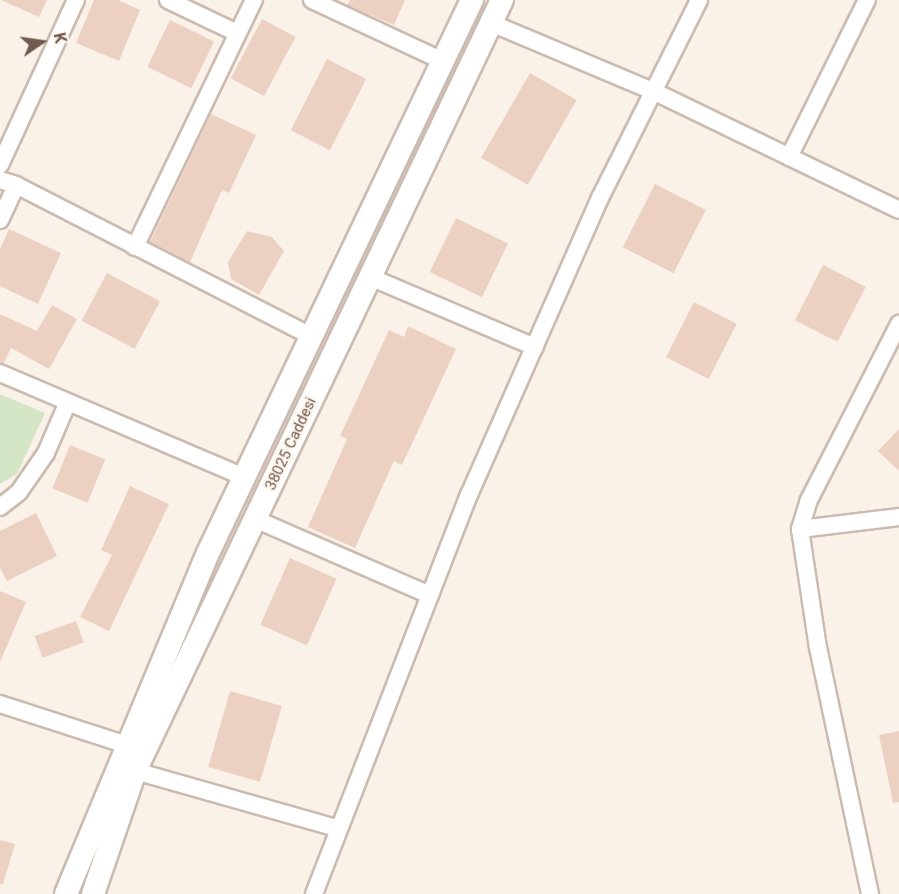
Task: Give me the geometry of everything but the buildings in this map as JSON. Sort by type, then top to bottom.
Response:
[{"type":"main road","name":"38025 Caddesi","points":[[66,894],[207,553],[472,0]]},
{"type":"main road","name":"38025 Caddesi","points":[[93,894],[135,771],[502,0]]},
{"type":"street","points":[[0,165],[76,0]]},
{"type":"street","points":[[168,0],[237,33]]},
{"type":"street","points":[[135,247],[254,0]]},
{"type":"street","points":[[312,0],[443,61]]},
{"type":"street","points":[[314,894],[430,594],[535,347],[600,198],[699,0]]},
{"type":"street","points":[[789,157],[867,0]]},
{"type":"street","points":[[491,24],[653,91],[899,210]]},
{"type":"street","points":[[0,180],[16,185],[311,336]]},
{"type":"street","points":[[0,220],[16,185]]},
{"type":"street","points":[[370,277],[535,347]]},
{"type":"street","points":[[870,894],[818,648],[800,530],[809,500],[899,324]]},
{"type":"street","points":[[0,373],[67,404],[244,477]]},
{"type":"street","points":[[0,507],[19,492],[46,453],[67,404]]},
{"type":"street","points":[[800,530],[899,517]]},
{"type":"street","points":[[255,519],[430,594]]},
{"type":"street","points":[[0,704],[128,745]]},
{"type":"street","points":[[135,771],[338,828]]},
{"type":"green space","points":[[0,394],[45,413],[17,474],[0,484]]}]
